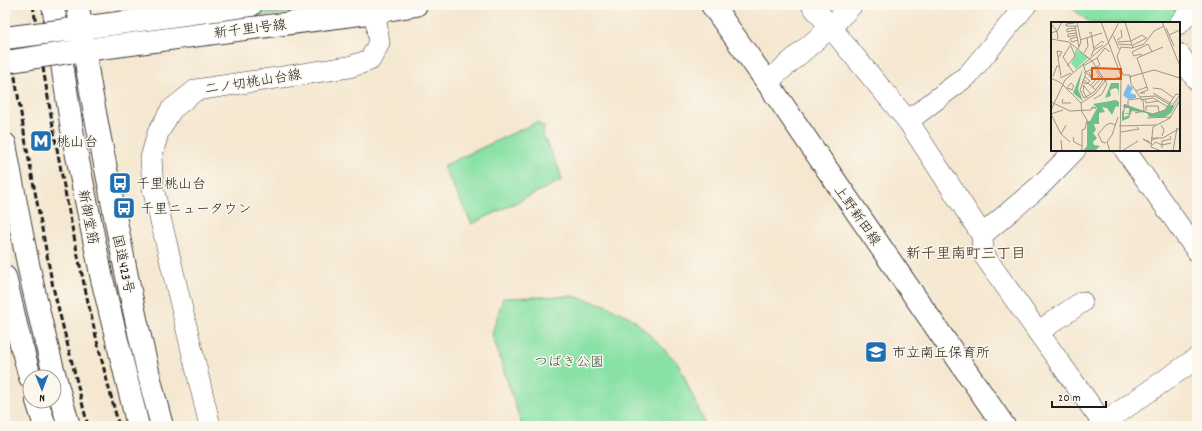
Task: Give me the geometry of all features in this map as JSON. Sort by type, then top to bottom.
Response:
[{"type":"main road","name":"新御堂筋","points":[[53,5],[73,136],[102,279],[138,426]]},
{"type":"main road","name":"国道423号","points":[[78,5],[74,28],[77,51],[126,275],[162,426]]},
{"type":"main road","name":"新千里1号線","points":[[5,38],[251,5]]},
{"type":"main road","name":"新千里1号線","points":[[5,62],[375,8],[416,5]]},
{"type":"main road","name":"上野新田線","points":[[712,5],[767,82],[1004,426]]},
{"type":"main road","points":[[5,144],[34,290],[69,426]]},
{"type":"main road","points":[[5,277],[28,369]]},
{"type":"main road","points":[[40,409],[45,426]]},
{"type":"street","points":[[812,5],[908,121],[982,235],[983,254],[1102,425],[1197,358]]},
{"type":"street","points":[[767,82],[831,27],[852,5]]},
{"type":"street","points":[[908,121],[968,75],[1026,5]]},
{"type":"street","points":[[1180,23],[1196,5]]},
{"type":"street","name":"二ノ切桃山台線","points":[[210,426],[153,188],[151,158],[158,134],[171,110],[196,90],[349,67],[370,60],[379,43],[375,8]]},
{"type":"street","points":[[1180,55],[1197,80]]},
{"type":"street","points":[[982,235],[1041,185],[1074,151]]},
{"type":"street","points":[[1126,151],[1197,251]]},
{"type":"street","points":[[1038,332],[1082,302]]},
{"type":"green space","points":[[310,5],[343,5],[129,34],[158,26]]},
{"type":"green space","points":[[1069,5],[1181,5],[1184,7],[1171,22],[1089,22]]},
{"type":"green space","points":[[537,122],[544,127],[543,136],[559,169],[562,180],[472,224],[443,166]]},
{"type":"green space","name":"つばき公園","points":[[573,296],[605,305],[632,318],[655,340],[678,363],[706,426],[522,426],[492,334],[503,298]]},
{"type":"railway","points":[[5,5],[26,144],[53,287],[88,426]]},
{"type":"railway","points":[[33,5],[50,111],[70,217],[105,374],[119,426]]},
{"type":"place","name":"桃山台","points":[[41,141]]},
{"type":"place","name":"千里桃山台","points":[[120,183]]},
{"type":"place","name":"千里ニュータウン","points":[[124,208]]},
{"type":"place","name":"市立南丘保育所","points":[[876,352]]},
{"type":"district","name":"新千里南町三丁目","points":[[966,253]]}]
